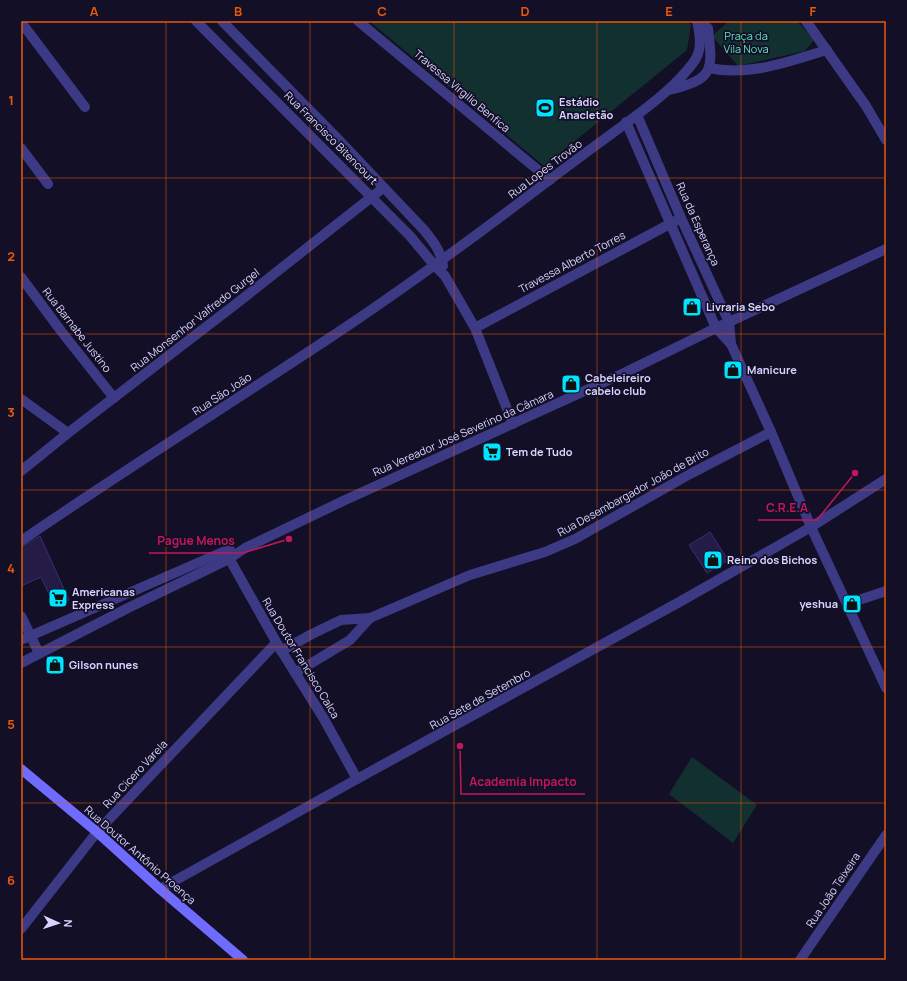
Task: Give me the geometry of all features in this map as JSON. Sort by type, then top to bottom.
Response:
[{"type":"main road","name":"Rua Doutor Antônio Proença","points":[[21,769],[97,832],[160,889],[243,960]]},
{"type":"street","name":"Rua Francisco Bitencourt","points":[[196,21],[373,197],[410,236],[439,263]]},
{"type":"street","name":"Travessa Virgilio Benfica","points":[[358,21],[550,180]]},
{"type":"street","points":[[668,90],[682,87],[698,80],[704,76],[710,68],[711,60],[708,28],[697,21]]},
{"type":"street","points":[[806,21],[866,106],[886,140]]},
{"type":"street","points":[[21,22],[85,107]]},
{"type":"street","name":"Rua Francisco Bitencourt","points":[[227,22],[436,245],[439,263],[475,328],[513,424]]},
{"type":"street","points":[[215,40],[227,22]]},
{"type":"street","name":"Rua Lopes Trovão","points":[[439,263],[637,115],[668,90],[693,63],[708,28]]},
{"type":"street","points":[[710,68],[735,71],[774,66],[827,50]]},
{"type":"street","name":"Rua da Esperança","points":[[637,115],[681,218],[729,322],[731,344]]},
{"type":"street","name":"Rua da Esperança","points":[[626,122],[716,328],[731,344],[771,432],[811,527],[886,688]]},
{"type":"street","points":[[21,148],[48,184]]},
{"type":"street","name":"Rua Monsenhor Valfredo Gurgel","points":[[21,471],[383,188]]},
{"type":"street","name":"Travessa Alberto Torres","points":[[475,328],[681,218]]},
{"type":"street","name":"Rua Vereador José Severino da Câmara","points":[[21,640],[122,595],[245,548],[343,501],[624,373],[716,328],[886,249]]},
{"type":"street","name":"Rua São João","points":[[21,541],[145,457],[332,337],[439,263]]},
{"type":"street","name":"Rua Barnabe Justino","points":[[21,277],[114,398]]},
{"type":"street","points":[[21,399],[68,433]]},
{"type":"street","name":"Rua Desembargador João de Brito","points":[[281,652],[312,634],[341,620],[370,618],[470,575],[545,552],[576,539],[690,474],[771,432]]},
{"type":"street","name":"Rua Sete de Setembro","points":[[160,889],[357,779],[556,671],[811,527],[837,509],[886,480]]},
{"type":"street","name":"Rua Vereador José Severino da Câmara","points":[[21,663],[227,555]]},
{"type":"street","name":"Rua Doutor Francisco Calca","points":[[227,555],[281,652],[324,719],[357,779]]},
{"type":"street","points":[[847,604],[886,591]]},
{"type":"street","points":[[122,595],[128,608]]},
{"type":"street","points":[[21,616],[39,653]]},
{"type":"street","name":"Rua Desembargador João de Brito","points":[[295,673],[350,640],[370,618]]},
{"type":"street","name":"Rua Cicero Varela","points":[[21,929],[97,832],[276,642]]},
{"type":"street","name":"Rua João Teixeira","points":[[800,960],[886,835]]},
{"type":"green space","name":"Estádio Anacletão","points":[[369,21],[687,21],[691,25],[687,50],[544,166]]},
{"type":"green space","name":"Praça da Vila Nova","points":[[729,21],[797,21],[814,40],[805,51],[738,66],[712,36]]},
{"type":"green space","points":[[692,757],[757,805],[733,843],[669,794]]},
{"type":"building","points":[[710,532],[728,560],[707,573],[689,545]]},
{"type":"building","points":[[40,536],[69,600],[55,607],[41,577],[21,586],[21,547]]},
{"type":"place","name":"Estádio Anacletão","points":[[545,108]]},
{"type":"place","name":"Livraria Sebo","points":[[692,307]]},
{"type":"place","name":"Manicure","points":[[733,370]]},
{"type":"place","name":"Cabeleireiro cabelo club","points":[[571,384]]},
{"type":"place","name":"Tem de Tudo","points":[[492,452]]},
{"type":"place","name":"C.R.E.A","points":[[855,473]]},
{"type":"place","name":"Pague Menos","points":[[289,539]]},
{"type":"place","name":"Reino dos Bichos","points":[[713,560]]},
{"type":"place","name":"Americanas Express","points":[[58,598]]},
{"type":"place","name":"yeshua","points":[[852,604]]},
{"type":"place","name":"Gilson nunes","points":[[55,665]]},
{"type":"place","name":"Academia Impacto","points":[[460,746]]}]
